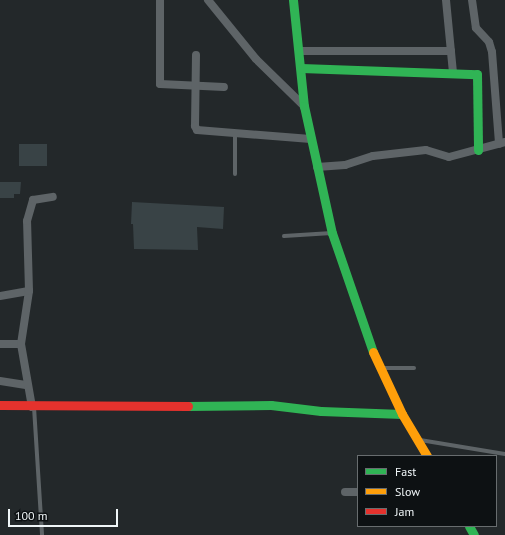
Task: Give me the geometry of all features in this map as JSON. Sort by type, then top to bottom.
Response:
[{"type":"street","points":[[160,0],[160,84],[224,87]]},
{"type":"street","points":[[208,0],[256,59],[304,106]]},
{"type":"street","points":[[293,0],[304,106],[316,167],[332,233],[352,297],[380,368],[402,414],[426,455]]},
{"type":"street","points":[[446,0],[453,73]]},
{"type":"street","points":[[316,167],[346,165],[373,156],[426,150],[450,157],[502,143],[492,52],[489,42],[476,28],[472,0]]},
{"type":"street","points":[[299,51],[451,51]]},
{"type":"street","points":[[196,54],[197,130],[311,139]]},
{"type":"street","points":[[301,68],[453,73],[478,76],[478,150]]},
{"type":"street","points":[[33,407],[26,385],[21,344],[29,291],[28,208],[33,200],[53,197]]},
{"type":"street","points":[[0,296],[29,291]]},
{"type":"street","points":[[0,344],[21,344]]},
{"type":"street","points":[[0,381],[26,385]]},
{"type":"street","points":[[0,405],[33,407],[271,405],[321,411],[402,414]]},
{"type":"street","points":[[345,492],[357,492]]},
{"type":"lane","points":[[235,132],[235,174]]},
{"type":"lane","points":[[284,236],[332,233]]},
{"type":"lane","points":[[380,368],[414,368]]},
{"type":"lane","points":[[33,407],[42,535]]},
{"type":"lane","points":[[416,439],[505,454]]},
{"type":"building","points":[[19,144],[47,144],[47,166],[19,166]]},
{"type":"building","points":[[0,182],[21,182],[20,194],[14,194],[14,198],[0,198]]},
{"type":"building","points":[[132,202],[224,207],[223,229],[197,227],[198,250],[134,249],[133,224],[131,224]]},
{"type":"traffic: fast","points":[[293,0],[304,106],[332,233],[373,352]]},
{"type":"traffic: fast","points":[[301,68],[477,74],[478,150]]},
{"type":"traffic: fast","points":[[188,406],[271,405],[321,411],[402,414]]},
{"type":"traffic: fast","points":[[470,527],[474,535]]},
{"type":"traffic: slow","points":[[373,352],[402,414],[426,455]]},
{"type":"traffic: jam","points":[[0,405],[188,406]]}]
